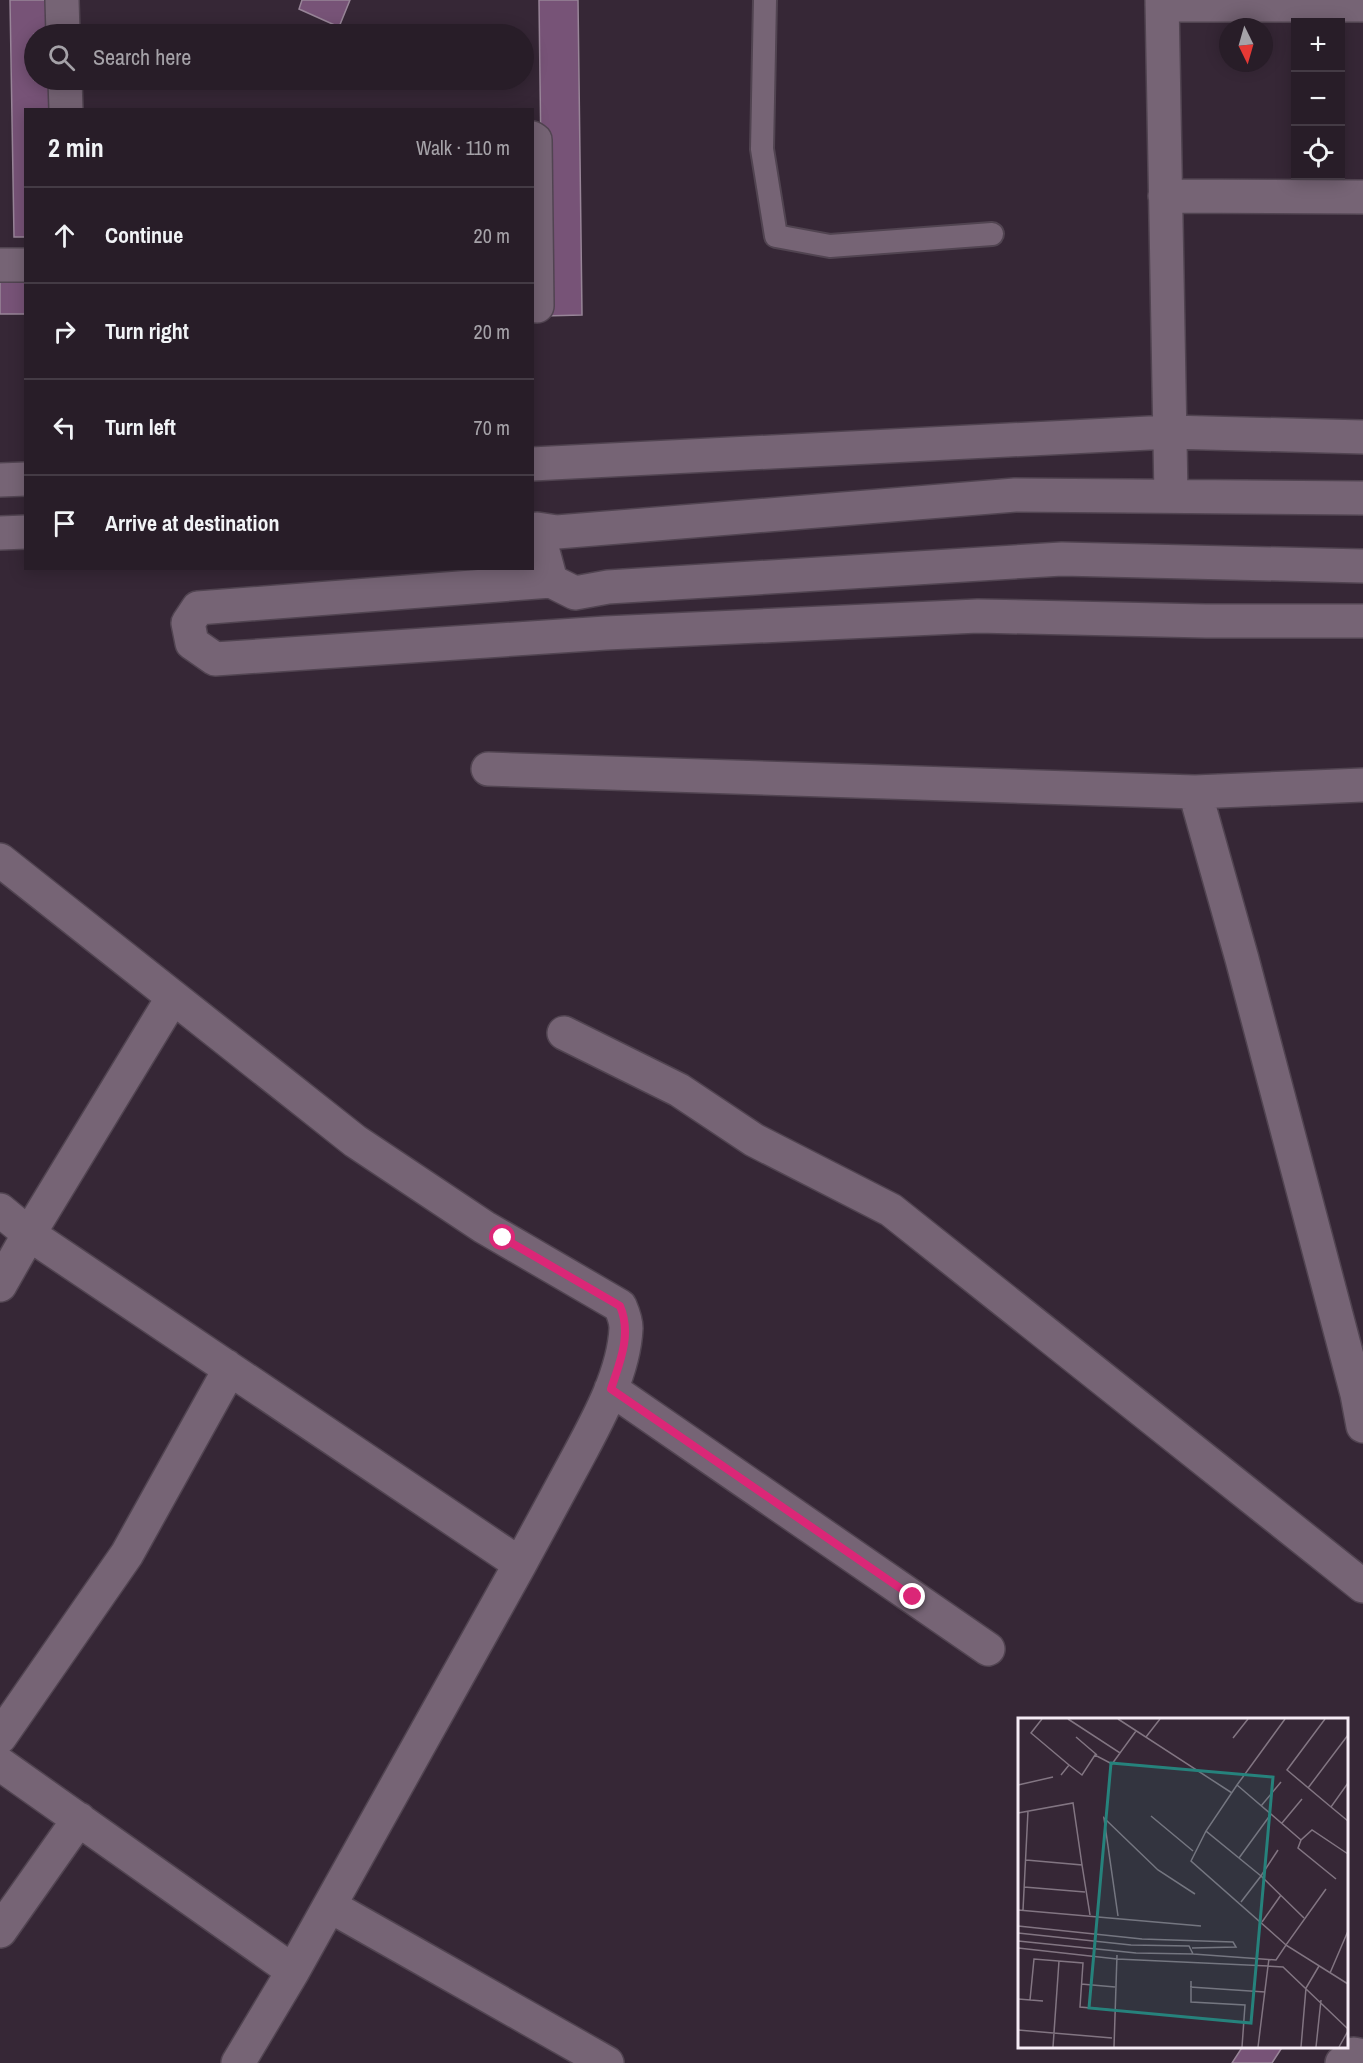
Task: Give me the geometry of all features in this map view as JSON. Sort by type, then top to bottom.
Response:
[{"type":"street","points":[[62,0],[63,24]]},
{"type":"street","points":[[1171,496],[1162,2],[1363,5]]},
{"type":"street","points":[[65,90],[66,108]]},
{"type":"street","points":[[534,139],[534,256],[537,306]]},
{"type":"street","points":[[1165,196],[1363,197]]},
{"type":"street","points":[[0,265],[24,265]]},
{"type":"street","points":[[534,464],[1169,432],[1363,437]]},
{"type":"street","points":[[0,480],[24,479]]},
{"type":"street","points":[[551,581],[535,529],[557,532],[1015,495],[1363,498]]},
{"type":"street","points":[[0,533],[24,532]]},
{"type":"street","points":[[1363,566],[1062,559],[608,587],[575,593],[551,581],[198,608],[188,623],[192,643],[215,659],[606,633],[978,616],[1206,621],[1363,621]]},
{"type":"street","points":[[488,769],[1195,792],[1363,785]]},
{"type":"street","points":[[1195,792],[1251,993],[1357,1394],[1363,1426]]},
{"type":"street","points":[[0,860],[355,1141],[484,1227],[620,1306],[626,1326],[623,1350],[611,1389],[598,1419],[330,1906],[238,2063]]},
{"type":"street","points":[[0,1286],[29,1234],[173,997]]},
{"type":"street","points":[[564,1033],[679,1090],[754,1140],[891,1210],[1363,1586]]},
{"type":"street","points":[[0,1210],[29,1234],[520,1564]]},
{"type":"street","points":[[0,1737],[127,1554],[227,1374],[226,1366]]},
{"type":"street","points":[[611,1389],[988,1649]]},
{"type":"street","points":[[0,1764],[293,1971]]},
{"type":"street","points":[[0,1930],[79,1820]]},
{"type":"street","points":[[330,1906],[607,2063]]},
{"type":"street","points":[[1342,2063],[1354,2054],[1363,2056]]},
{"type":"lane","points":[[765,0],[762,148],[776,236],[830,246],[992,234]]},
{"type":"building","points":[[10,0],[50,0],[51,24],[24,24],[24,90],[52,90],[52,108],[24,108],[24,237],[14,237]]},
{"type":"building","points":[[302,0],[350,0],[340,24],[332,24],[299,9]]},
{"type":"building","points":[[539,0],[578,0],[582,315],[543,316]]},
{"type":"building","points":[[24,271],[24,314],[0,314],[0,272]]},
{"type":"building","points":[[1242,2048],[1282,2048],[1272,2063],[1232,2063]]},
{"type":"route","points":[[503,1238],[620,1306],[626,1326],[623,1350],[611,1389],[913,1597]]}]
